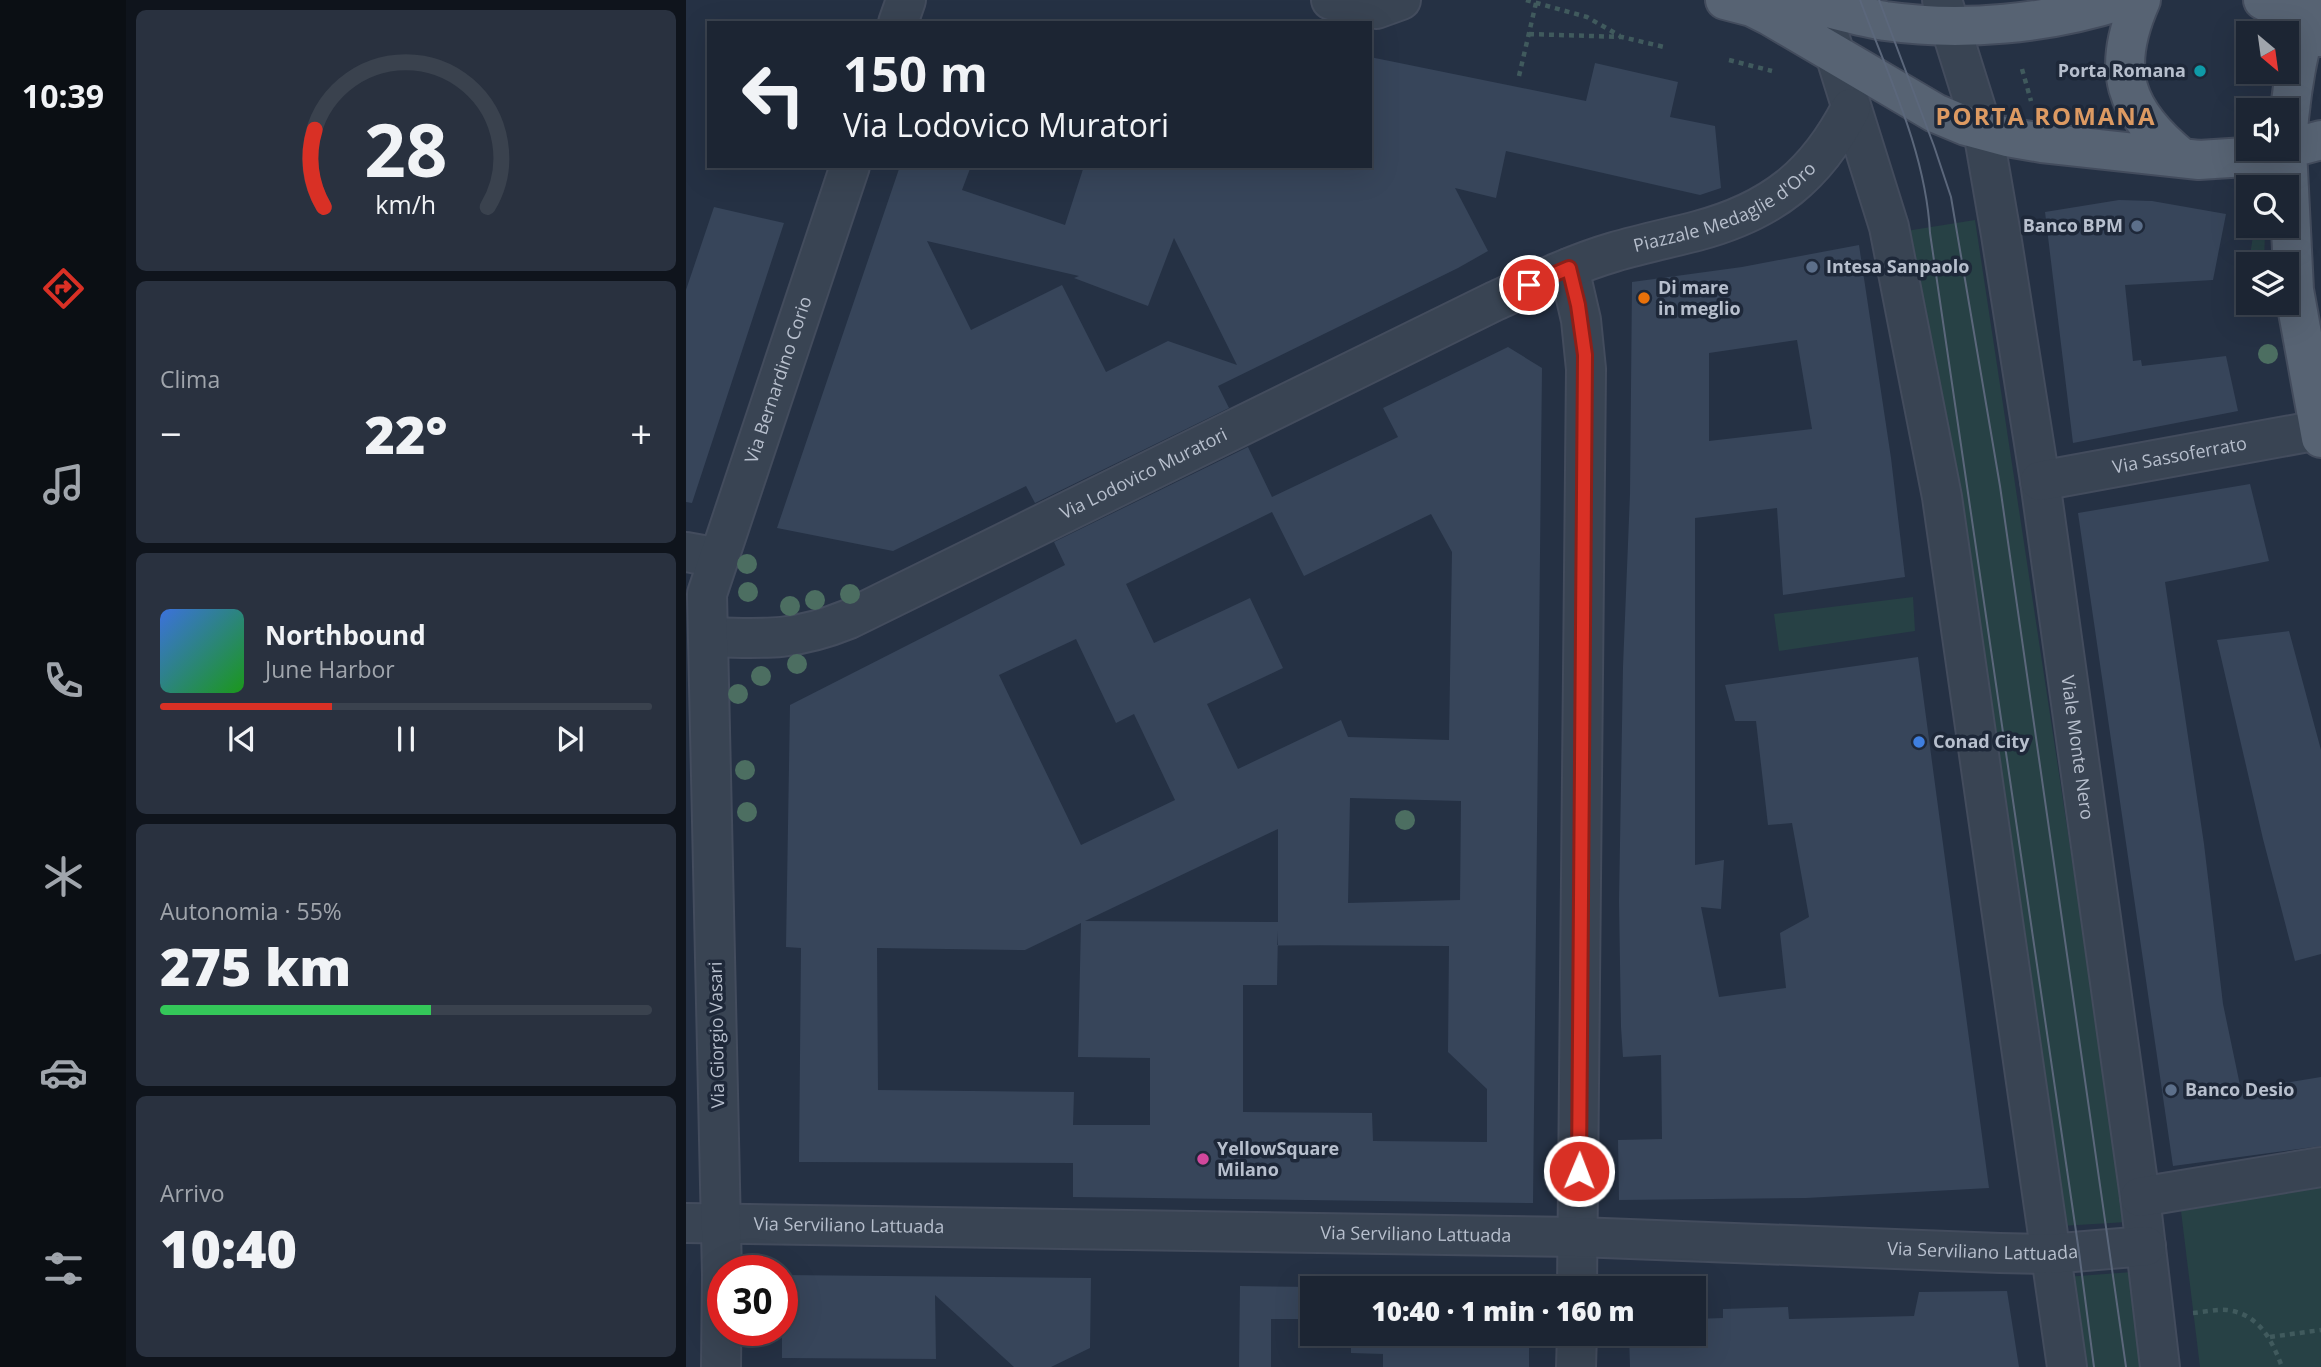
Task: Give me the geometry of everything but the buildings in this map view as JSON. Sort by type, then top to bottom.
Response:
[{"type":"main road","points":[[1725,0],[1770,16],[1935,113],[1983,131],[2042,143],[2182,158],[2236,159]]},
{"type":"main road","points":[[1812,2],[1887,21],[1947,13],[2032,21],[2076,13],[2122,0]]},
{"type":"main road","points":[[2141,0],[2126,45],[2124,59],[2127,84],[2133,104],[2146,124],[2182,158]]},
{"type":"main road","points":[[2263,0],[2313,20],[2292,98]]},
{"type":"main road","points":[[2299,145],[2321,140]]},
{"type":"main road","points":[[2288,161],[2294,290],[2320,433]]},
{"type":"street","points":[[899,21],[906,0]]},
{"type":"street","points":[[1331,0],[1376,9],[1401,0]]},
{"type":"street","points":[[1812,2],[1835,56],[1889,227],[1942,497],[2067,1367]]},
{"type":"street","points":[[1947,13],[1983,131]]},
{"type":"street","name":"Piazzale Medaglie d'Oro","points":[[1569,268],[1649,242],[1699,231],[1744,214],[1772,199],[1812,167],[1836,136],[1851,108]]},
{"type":"street","name":"Viale Monte Nero","points":[[1983,131],[2040,481],[2140,1196],[2161,1367]]},
{"type":"street","name":"Via Bernardino Corio","points":[[708,637],[703,555],[849,168]]},
{"type":"street","points":[[1569,268],[1581,320],[1586,369],[1577,1276]]},
{"type":"street","name":"Via Lodovico Muratori","points":[[708,637],[787,638],[824,629],[849,619],[1494,301],[1569,268]]},
{"type":"street","name":"Via Sassoferrato","points":[[2040,481],[2320,433]]},
{"type":"street","points":[[698,708],[708,637]]},
{"type":"street","name":"Via Giorgio Vasari","points":[[698,708],[704,1224],[721,1367]]},
{"type":"street","points":[[2140,1196],[2321,1167]]},
{"type":"street","name":"Via Serviliano Lattuada","points":[[704,1224],[1578,1237],[2049,1254],[2146,1246]]},
{"type":"street","points":[[1576,1367],[1577,1346]]},
{"type":"path","points":[[1526,0],[1587,17],[1622,37]]},
{"type":"path","points":[[1519,76],[1536,3]]},
{"type":"path","points":[[1529,34],[1622,37],[1664,47]]},
{"type":"path","points":[[1729,60],[1772,71]]},
{"type":"path","points":[[2022,69],[2031,101]]},
{"type":"path","points":[[2182,1315],[2227,1310],[2252,1319],[2270,1337],[2282,1367]]},
{"type":"path","points":[[2270,1337],[2321,1330]]},
{"type":"green space","points":[[1975,220],[2127,1222],[2061,1226],[1906,231]]},
{"type":"green space","points":[[2253,238],[2265,238],[2264,252],[2251,252]]},
{"type":"green space","points":[[1913,597],[1915,631],[1779,651],[1774,614]]},
{"type":"green space","points":[[2321,1187],[2321,1367],[2200,1367],[2181,1211]]},
{"type":"green space","points":[[2132,1272],[2145,1367],[2078,1367],[2065,1277]]},
{"type":"tram line","points":[[1860,0],[1904,115],[1927,203],[2094,1367]]},
{"type":"tram line","points":[[1879,0],[1951,197],[2000,486],[2126,1367]]},
{"type":"place","name":"Porta Romana","points":[[2200,71]]},
{"type":"place","name":"Banco BPM","points":[[2137,226]]},
{"type":"place","name":"Intesa Sanpaolo","points":[[1812,267]]},
{"type":"place","name":"Di mare in meglio","points":[[1644,298]]},
{"type":"place","name":"Conad City","points":[[1919,742]]},
{"type":"place","name":"Banco Desio","points":[[2171,1090]]},
{"type":"place","name":"YellowSquare Milano","points":[[1203,1159]]},
{"type":"district","name":"PORTA ROMANA","points":[[2046,117]]},
{"type":"route","points":[[1529,285],[1569,268],[1584,338],[1586,369],[1579,1171]]}]
